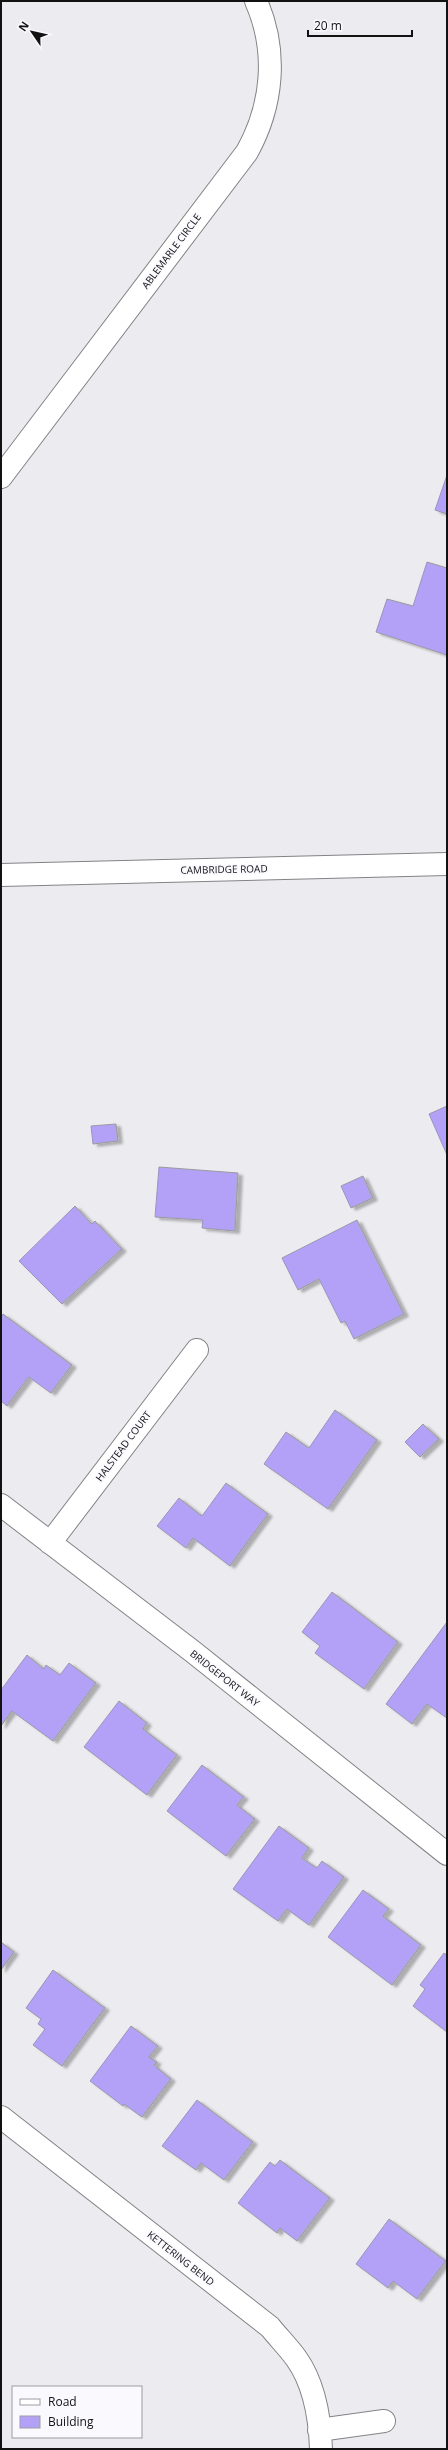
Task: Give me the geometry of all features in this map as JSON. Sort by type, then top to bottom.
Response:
[{"type":"street","name":"ABLEMARLE CIRCLE","points":[[1,477],[247,152],[256,135],[268,98],[271,68],[268,37],[256,1]]},
{"type":"street","name":"CAMBRIDGE ROAD","points":[[1,875],[447,864]]},
{"type":"street","name":"HALSTEAD COURT","points":[[50,1543],[197,1350]]},
{"type":"street","name":"BRIDGEPORT WAY","points":[[1,1505],[199,1656],[447,1854]]},
{"type":"street","name":"KETTERING BEND","points":[[1,2117],[270,2327],[297,2359],[311,2390],[318,2414],[320,2439],[384,2421]]},
{"type":"building","points":[[447,475],[447,514],[435,510]]},
{"type":"building","points":[[427,562],[447,568],[447,655],[376,632],[387,599],[413,606]]},
{"type":"building","points":[[447,1106],[447,1155],[429,1114]]},
{"type":"building","points":[[116,1124],[118,1141],[93,1144],[91,1126]]},
{"type":"building","points":[[159,1167],[238,1173],[235,1231],[202,1228],[203,1220],[155,1217]]},
{"type":"building","points":[[363,1176],[373,1198],[351,1208],[341,1186]]},
{"type":"building","points":[[75,1206],[92,1224],[95,1221],[122,1249],[62,1304],[19,1261]]},
{"type":"building","points":[[357,1220],[404,1314],[354,1339],[345,1321],[341,1323],[319,1279],[298,1290],[282,1258]]},
{"type":"building","points":[[3,1314],[72,1365],[51,1393],[29,1377],[7,1406],[1,1401],[1,1317]]},
{"type":"building","points":[[335,1410],[377,1440],[328,1509],[264,1464],[286,1432],[309,1448]]},
{"type":"building","points":[[423,1424],[439,1439],[420,1457],[405,1442]]},
{"type":"building","points":[[226,1483],[268,1514],[230,1566],[193,1538],[186,1548],[157,1526],[179,1498],[202,1516]]},
{"type":"building","points":[[332,1592],[398,1642],[364,1689],[315,1653],[320,1646],[302,1632]]},
{"type":"building","points":[[447,1622],[447,1718],[427,1704],[412,1724],[386,1704]]},
{"type":"building","points":[[27,1655],[44,1669],[46,1665],[60,1675],[69,1663],[96,1683],[53,1741],[12,1711],[1,1726],[1,1690]]},
{"type":"building","points":[[119,1701],[147,1723],[143,1729],[177,1755],[147,1795],[84,1747]]},
{"type":"building","points":[[202,1765],[244,1797],[237,1805],[255,1819],[226,1856],[167,1811]]},
{"type":"building","points":[[279,1826],[309,1848],[302,1858],[317,1868],[322,1861],[344,1877],[309,1925],[287,1909],[278,1921],[233,1889]]},
{"type":"building","points":[[363,1890],[389,1909],[383,1916],[421,1945],[392,1985],[328,1937]]},
{"type":"building","points":[[1,1942],[14,1952],[1,1970]]},
{"type":"building","points":[[444,1953],[447,1955],[447,2032],[413,2006],[425,1989],[420,1985]]},
{"type":"building","points":[[53,1970],[105,2008],[62,2066],[33,2045],[45,2029],[38,2024],[41,2019],[26,2008]]},
{"type":"building","points":[[131,2026],[158,2046],[149,2057],[157,2062],[154,2065],[171,2079],[142,2117],[124,2104],[123,2106],[90,2081]]},
{"type":"building","points":[[197,2100],[253,2142],[224,2180],[201,2163],[196,2170],[162,2146]]},
{"type":"building","points":[[280,2160],[330,2198],[297,2241],[280,2228],[277,2233],[238,2203],[270,2162],[275,2166]]},
{"type":"building","points":[[389,2219],[446,2261],[417,2299],[393,2281],[388,2288],[356,2264]]}]
